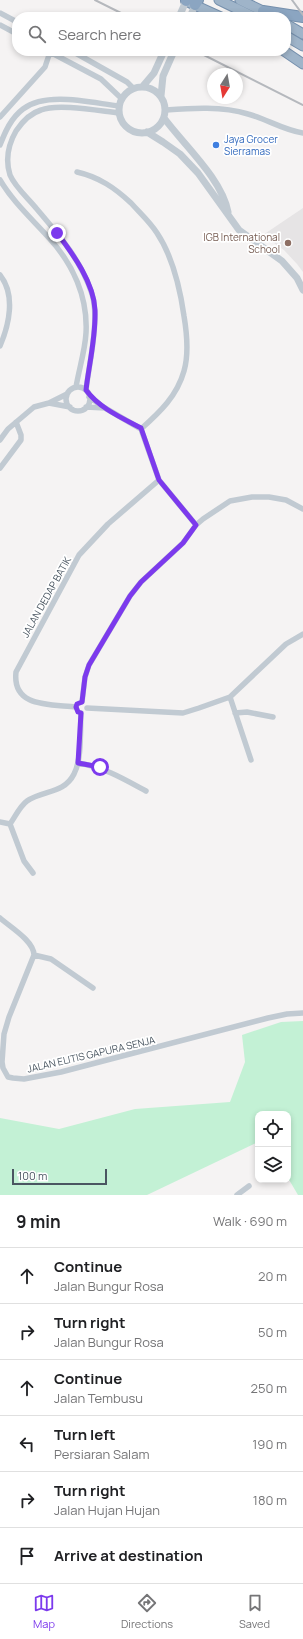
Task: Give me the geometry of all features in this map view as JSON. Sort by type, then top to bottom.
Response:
[{"type":"highway","points":[[219,0],[244,12]]},
{"type":"highway","points":[[240,0],[263,11],[270,12]]},
{"type":"highway","points":[[190,1],[211,12]]},
{"type":"highway","points":[[291,15],[303,17]]},
{"type":"highway","points":[[291,27],[303,34]]},
{"type":"highway","points":[[291,39],[303,46]]},
{"type":"highway","points":[[291,56],[303,64]]},
{"type":"street","points":[[182,12],[190,1]]},
{"type":"street","points":[[190,1],[190,12]]},
{"type":"street","points":[[0,13],[12,19]]},
{"type":"street","points":[[0,25],[12,31]]},
{"type":"street","points":[[0,117],[45,66],[48,56]]},
{"type":"street","points":[[58,56],[101,79],[120,106],[126,126],[132,130],[147,132],[154,130],[160,125],[166,110],[161,96],[156,91],[143,86],[133,88],[127,93],[120,106]]},
{"type":"street","points":[[81,56],[127,82],[133,88]]},
{"type":"street","points":[[143,86],[154,73],[162,56]]},
{"type":"street","points":[[161,96],[163,76],[172,56]]},
{"type":"street","points":[[0,145],[6,130],[23,109],[41,101],[57,99],[120,106]]},
{"type":"street","points":[[120,106],[57,108],[43,109],[35,112],[20,125],[10,144],[8,166],[15,184],[74,255],[82,269],[92,294],[95,309],[86,390],[89,396],[105,408],[141,428],[159,480],[196,525]]},
{"type":"street","points":[[166,110],[200,108],[238,111],[250,114],[282,128],[303,133]]},
{"type":"street","points":[[164,118],[218,185],[226,203],[228,214]]},
{"type":"street","points":[[147,132],[163,142],[198,173],[239,230],[289,268],[303,290]]},
{"type":"street","points":[[77,172],[96,177],[106,182],[120,192],[146,218],[163,243],[178,283],[186,325],[187,354],[184,371],[165,407],[141,428]]},
{"type":"street","points":[[0,180],[10,195],[55,245],[73,272],[83,296],[86,322],[86,334],[76,387],[67,394],[49,403],[34,407],[8,429],[0,440]]},
{"type":"street","points":[[0,275],[7,289],[9,301],[8,321],[0,346]]},
{"type":"street","points":[[76,387],[86,390]]},
{"type":"street","points":[[67,394],[66,401],[70,408]]},
{"type":"street","points":[[86,407],[89,396]]},
{"type":"street","points":[[49,403],[76,410],[86,407],[105,408]]},
{"type":"street","points":[[0,468],[21,440],[21,435],[16,422]]},
{"type":"street","name":"JALAN DEDAP BATIK","points":[[76,707],[34,702],[25,698],[16,688],[16,672],[79,555],[108,524],[159,480]]},
{"type":"street","points":[[82,702],[85,677],[89,665],[130,596],[141,582],[183,543],[196,525],[230,501],[252,497],[269,497],[286,500],[303,509]]},
{"type":"street","points":[[87,708],[183,712],[199,708],[230,697],[286,644],[303,634]]},
{"type":"street","points":[[230,697],[251,760]]},
{"type":"street","points":[[81,713],[78,712],[76,707],[77,704],[82,702]]},
{"type":"street","points":[[82,702],[87,708]]},
{"type":"street","points":[[81,713],[85,712],[87,708]]},
{"type":"street","points":[[235,713],[247,712],[273,717]]},
{"type":"street","points":[[10,824],[26,802],[39,795],[57,791],[64,786],[74,774],[78,763],[81,713]]},
{"type":"street","points":[[78,763],[100,767],[146,791]]},
{"type":"street","points":[[0,822],[10,824]]},
{"type":"street","points":[[10,824],[24,861],[33,873]]},
{"type":"street","points":[[0,918],[29,942],[34,950],[34,955],[52,959],[93,988]]},
{"type":"street","name":"JALAN ELITIS GAPURA SENJA","points":[[34,955],[9,1017],[4,1034],[2,1068],[8,1077],[24,1079],[61,1072],[268,1018],[287,1014],[303,1013]]},
{"type":"street","points":[[237,1195],[248,1186]]},
{"type":"shaded area","name":"IGB International School","points":[[303,208],[303,272],[284,250],[263,235]]},
{"type":"green space","points":[[303,1021],[303,1195],[298,1195],[291,1183],[291,1111],[255,1111],[255,1143],[147,1195],[0,1195],[0,1118],[59,1129],[135,1109],[230,1102],[245,1062],[242,1035],[281,1022]]},
{"type":"railway","points":[[95,0],[119,12]]},
{"type":"railway","points":[[292,0],[303,15]]},
{"type":"railway","points":[[206,56],[303,105]]},
{"type":"place","name":"Jaya Grocer Sierramas","points":[[216,145]]},
{"type":"place","name":"IGB International School","points":[[288,243]]},
{"type":"route","points":[[57,233],[74,255],[82,269],[92,294],[95,309],[86,390],[89,396],[105,408],[141,428],[159,480],[196,525],[183,543],[141,582],[130,596],[89,665],[85,677],[82,702],[76,705],[76,709],[81,713],[78,763],[100,767]]}]
